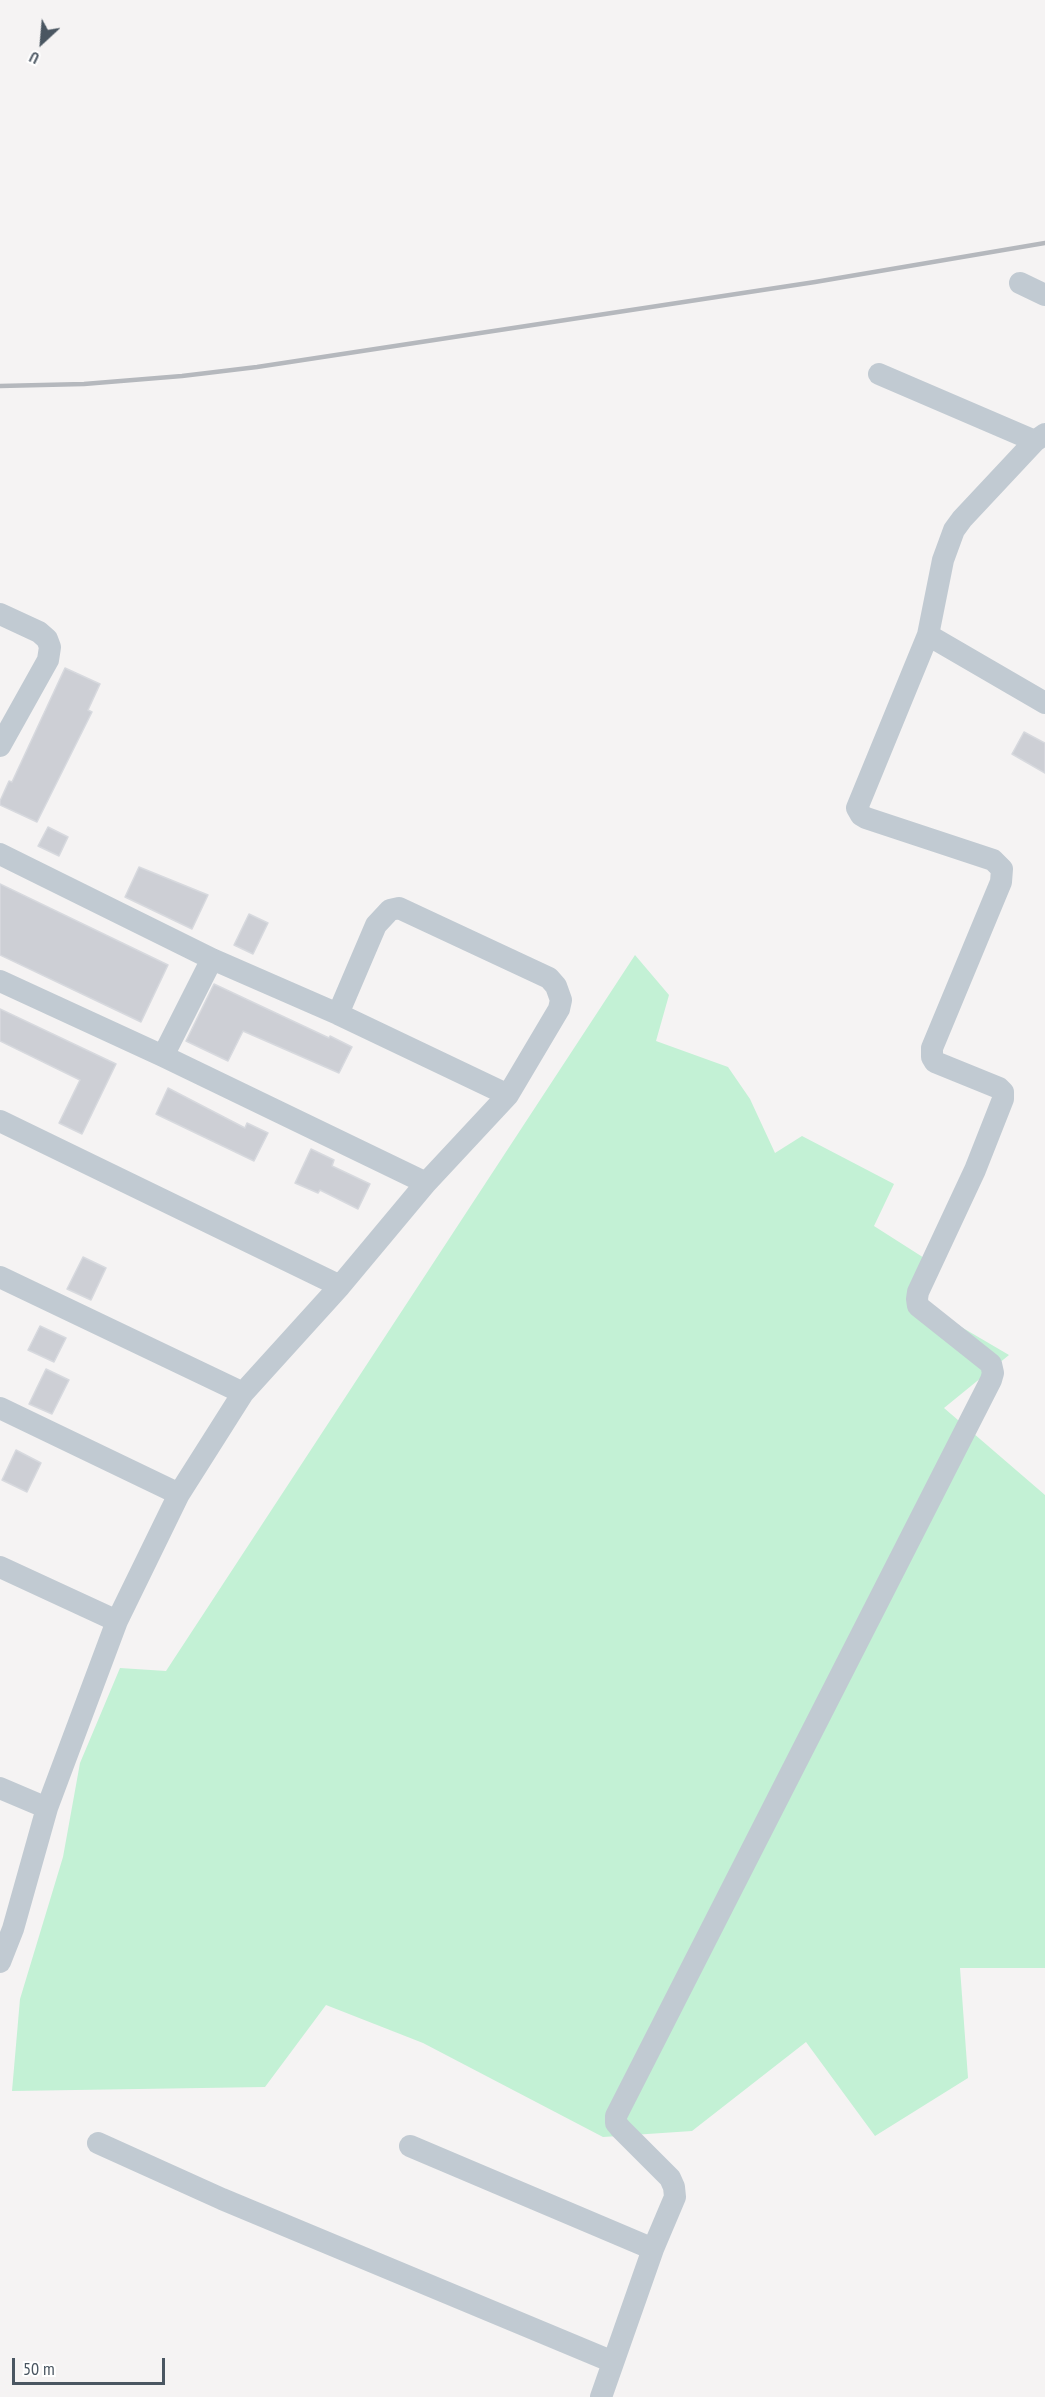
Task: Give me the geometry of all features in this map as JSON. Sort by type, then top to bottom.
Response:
[{"type":"street","points":[[1020,283],[1045,295]]},
{"type":"street","points":[[601,2397],[653,2249],[675,2197],[670,2178],[621,2129],[616,2123],[616,2116],[993,1373],[991,1364],[918,1306],[917,1299],[918,1292],[975,1170],[1003,1098],[999,1088],[935,1062],[932,1057],[932,1048],[1001,882],[1002,869],[993,860],[866,818],[857,808],[928,635],[943,560],[954,530],[1040,438],[879,374]]},
{"type":"street","points":[[0,614],[39,632],[47,639],[50,647],[48,660],[2,738]]},
{"type":"street","points":[[928,635],[1045,703]]},
{"type":"street","points":[[0,854],[212,959],[338,1014],[508,1095]]},
{"type":"street","points":[[0,1962],[13,1929],[48,1808],[117,1621],[179,1494],[243,1393],[340,1286],[426,1182],[508,1095],[561,1000],[559,992],[549,978],[399,908],[383,915],[376,925],[338,1014]]},
{"type":"street","points":[[163,1056],[212,959]]},
{"type":"street","points":[[0,981],[426,1182]]},
{"type":"street","points":[[0,1121],[340,1286]]},
{"type":"street","points":[[0,1277],[243,1393]]},
{"type":"street","points":[[0,1408],[179,1494]]},
{"type":"street","points":[[0,1567],[117,1621]]},
{"type":"street","points":[[0,1788],[48,1808]]},
{"type":"street","points":[[98,2143],[222,2199],[613,2362]]},
{"type":"street","points":[[410,2146],[653,2249]]},
{"type":"green space","points":[[635,955],[669,995],[656,1041],[728,1067],[750,1099],[775,1153],[802,1136],[894,1184],[874,1226],[932,1263],[922,1304],[1009,1355],[944,1408],[1045,1495],[1045,1968],[960,1968],[968,2078],[875,2136],[806,2042],[692,2131],[603,2137],[423,2043],[326,2005],[265,2087],[12,2091],[20,1999],[63,1857],[80,1763],[120,1668],[166,1671]]},
{"type":"building","points":[[65,668],[100,684],[88,710],[92,712],[37,822],[0,805],[0,801],[9,781],[12,782]]},
{"type":"building","points":[[1024,732],[1045,743],[1045,773],[1012,754]]},
{"type":"building","points":[[48,827],[68,837],[59,856],[38,846]]},
{"type":"building","points":[[139,867],[208,895],[192,929],[125,897]]},
{"type":"building","points":[[0,884],[168,965],[141,1022],[0,955]]},
{"type":"building","points":[[249,914],[268,923],[253,954],[234,945]]},
{"type":"building","points":[[214,984],[352,1047],[339,1073],[243,1031],[228,1061],[186,1041]]},
{"type":"building","points":[[0,1009],[116,1064],[82,1134],[59,1123],[80,1080],[0,1041]]},
{"type":"building","points":[[168,1088],[245,1128],[247,1123],[268,1133],[254,1161],[156,1114]]},
{"type":"building","points":[[311,1149],[334,1160],[332,1166],[370,1184],[358,1209],[320,1190],[318,1193],[295,1183]]},
{"type":"building","points":[[83,1257],[106,1268],[91,1300],[67,1289]]},
{"type":"building","points":[[40,1326],[66,1338],[54,1362],[28,1350]]},
{"type":"building","points":[[46,1369],[69,1380],[52,1414],[29,1404]]},
{"type":"building","points":[[16,1450],[41,1463],[27,1492],[2,1480]]},
{"type":"railway","points":[[0,386],[84,384],[257,367],[815,282],[1045,243]]}]
